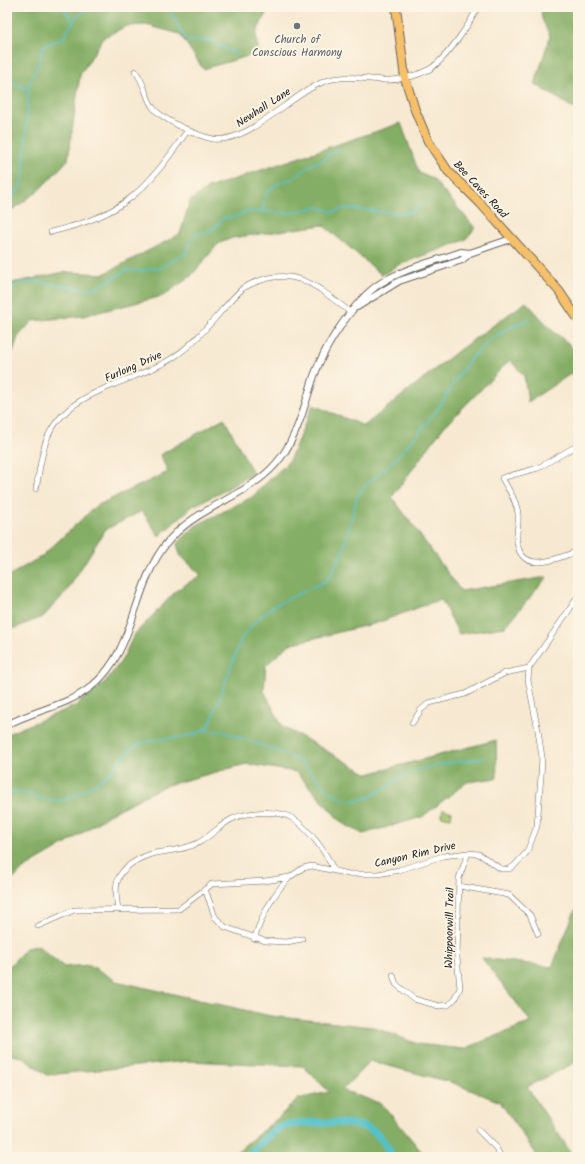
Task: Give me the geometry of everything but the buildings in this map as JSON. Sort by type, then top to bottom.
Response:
[{"type":"main road","name":"Bee Caves Road","points":[[396,7],[405,78],[425,135],[448,171],[481,204],[559,291],[578,319]]},
{"type":"street","name":"Newhall Lane","points":[[135,71],[140,77],[152,107],[161,115],[188,130],[210,138],[225,139],[240,134],[311,87],[329,79],[347,77],[382,80],[405,78],[431,68],[442,58],[459,37],[478,7]]},
{"type":"street","points":[[51,232],[86,223],[125,203],[150,182],[188,130]]},
{"type":"street","points":[[7,725],[83,693],[107,672],[124,644],[148,572],[159,553],[172,536],[185,525],[201,514],[251,486],[268,473],[280,459],[297,428],[323,354],[351,313],[370,290],[461,252],[470,253],[511,238]]},
{"type":"street","name":"Furlong Drive","points":[[36,489],[46,441],[55,425],[69,409],[94,394],[151,370],[175,357],[198,338],[237,294],[251,284],[270,276],[289,276],[301,278],[320,288],[351,313]]},
{"type":"street","points":[[578,445],[538,468],[502,478],[515,503],[518,513],[518,550],[525,559],[533,562],[544,561],[578,551]]},
{"type":"street","points":[[412,723],[421,710],[429,703],[465,694],[505,673],[529,668],[578,597]]},
{"type":"street","name":"Canyon Rim Drive","points":[[38,926],[74,910],[180,909],[212,884],[218,882],[265,881],[290,877],[303,868],[312,866],[333,869],[349,874],[378,874],[399,870],[443,856],[468,853],[478,854],[501,869],[509,869],[521,861],[527,852],[537,826],[542,757],[528,680],[529,668]]},
{"type":"street","points":[[118,910],[116,893],[119,877],[127,867],[137,860],[152,854],[179,851],[198,843],[231,819],[244,815],[278,814],[290,817],[300,824],[324,852],[333,869]]},
{"type":"street","name":"Whippoorwill Trail","points":[[393,975],[396,984],[414,999],[439,1006],[448,1005],[454,1000],[460,988],[457,959],[460,870],[468,853]]},
{"type":"street","points":[[254,939],[263,913],[278,889],[290,877]]},
{"type":"street","points":[[459,886],[509,895],[530,915],[538,934]]},
{"type":"street","points":[[205,889],[211,910],[220,923],[254,939],[277,942],[302,940]]},
{"type":"street","points":[[478,1130],[496,1148],[501,1157]]},
{"type":"green space","points":[[7,7],[269,7],[256,34],[259,53],[203,69],[180,34],[146,25],[127,26],[104,37],[80,75],[68,160],[38,191],[7,214]]},
{"type":"green space","points":[[541,7],[578,7],[578,111],[535,84],[550,36],[542,19]]},
{"type":"green space","points":[[401,123],[419,173],[433,179],[475,228],[465,240],[398,265],[382,275],[323,225],[232,238],[218,244],[191,276],[163,296],[83,316],[32,321],[18,337],[7,369],[7,284],[65,272],[104,274],[180,234],[190,201],[208,188]]},
{"type":"green space","points":[[526,302],[553,331],[569,344],[578,357],[578,369],[528,402],[524,376],[510,360],[443,428],[392,497],[461,591],[547,577],[505,627],[459,634],[441,599],[377,623],[290,644],[266,665],[264,691],[282,726],[368,774],[496,740],[497,778],[467,782],[422,817],[363,834],[342,823],[296,772],[246,764],[164,786],[113,812],[69,842],[23,869],[7,886],[7,734],[75,706],[106,681],[122,660],[134,635],[177,590],[201,575],[180,555],[177,544],[195,526],[252,497],[289,461],[313,405],[364,426],[459,350]]},
{"type":"green space","points":[[224,418],[253,473],[222,492],[193,506],[159,536],[142,511],[105,530],[67,591],[43,617],[7,631],[7,577],[42,556],[96,506],[168,472],[160,455]]},
{"type":"green space","points":[[443,809],[452,812],[451,818],[441,816]]},
{"type":"green space","points":[[578,909],[578,1061],[527,1087],[574,1157],[538,1157],[500,1102],[453,1083],[370,1061],[342,1090],[382,1104],[426,1157],[230,1157],[277,1119],[297,1099],[329,1092],[303,1066],[188,1061],[47,1075],[23,1057],[7,1054],[7,969],[26,948],[38,946],[64,967],[90,965],[116,981],[271,1016],[373,1027],[418,1044],[464,1049],[531,1022],[482,958],[552,967],[575,910]]},
{"type":"waterway","points":[[63,7],[73,22]]},
{"type":"waterway","points":[[7,199],[14,196],[23,182],[29,83],[37,68],[43,46],[63,38],[76,17],[90,7]]},
{"type":"waterway","points":[[168,7],[185,38],[189,41],[209,40],[238,55]]},
{"type":"waterway","points":[[7,79],[28,90]]},
{"type":"waterway","points":[[261,212],[267,192],[279,183],[294,178],[314,163],[323,160],[328,154],[339,150]]},
{"type":"waterway","points":[[7,291],[20,283],[36,281],[84,289],[98,287],[127,270],[145,271],[151,268],[159,269],[186,253],[192,238],[199,233],[207,232],[216,227],[223,218],[234,217],[247,211],[289,213],[317,207],[333,212],[345,208],[405,214],[421,206]]},
{"type":"waterway","points":[[7,792],[22,792],[55,801],[66,799],[83,791],[100,780],[110,772],[136,745],[149,741],[188,736],[204,730],[210,724],[241,639],[254,623],[273,606],[326,581],[332,573],[344,548],[357,497],[367,484],[393,461],[416,436],[439,407],[473,356],[491,339],[507,329],[530,319]]},
{"type":"waterway","points":[[205,730],[220,731],[294,758],[307,767],[322,785],[334,795],[351,800],[358,800],[372,796],[402,777],[422,769],[443,764],[485,758]]},
{"type":"waterway","points":[[247,1157],[270,1134],[281,1127],[318,1122],[343,1123],[365,1127],[372,1130],[384,1142],[391,1157]]},
{"type":"place","name":"Church of Conscious Harmony","points":[[297,26]]}]
